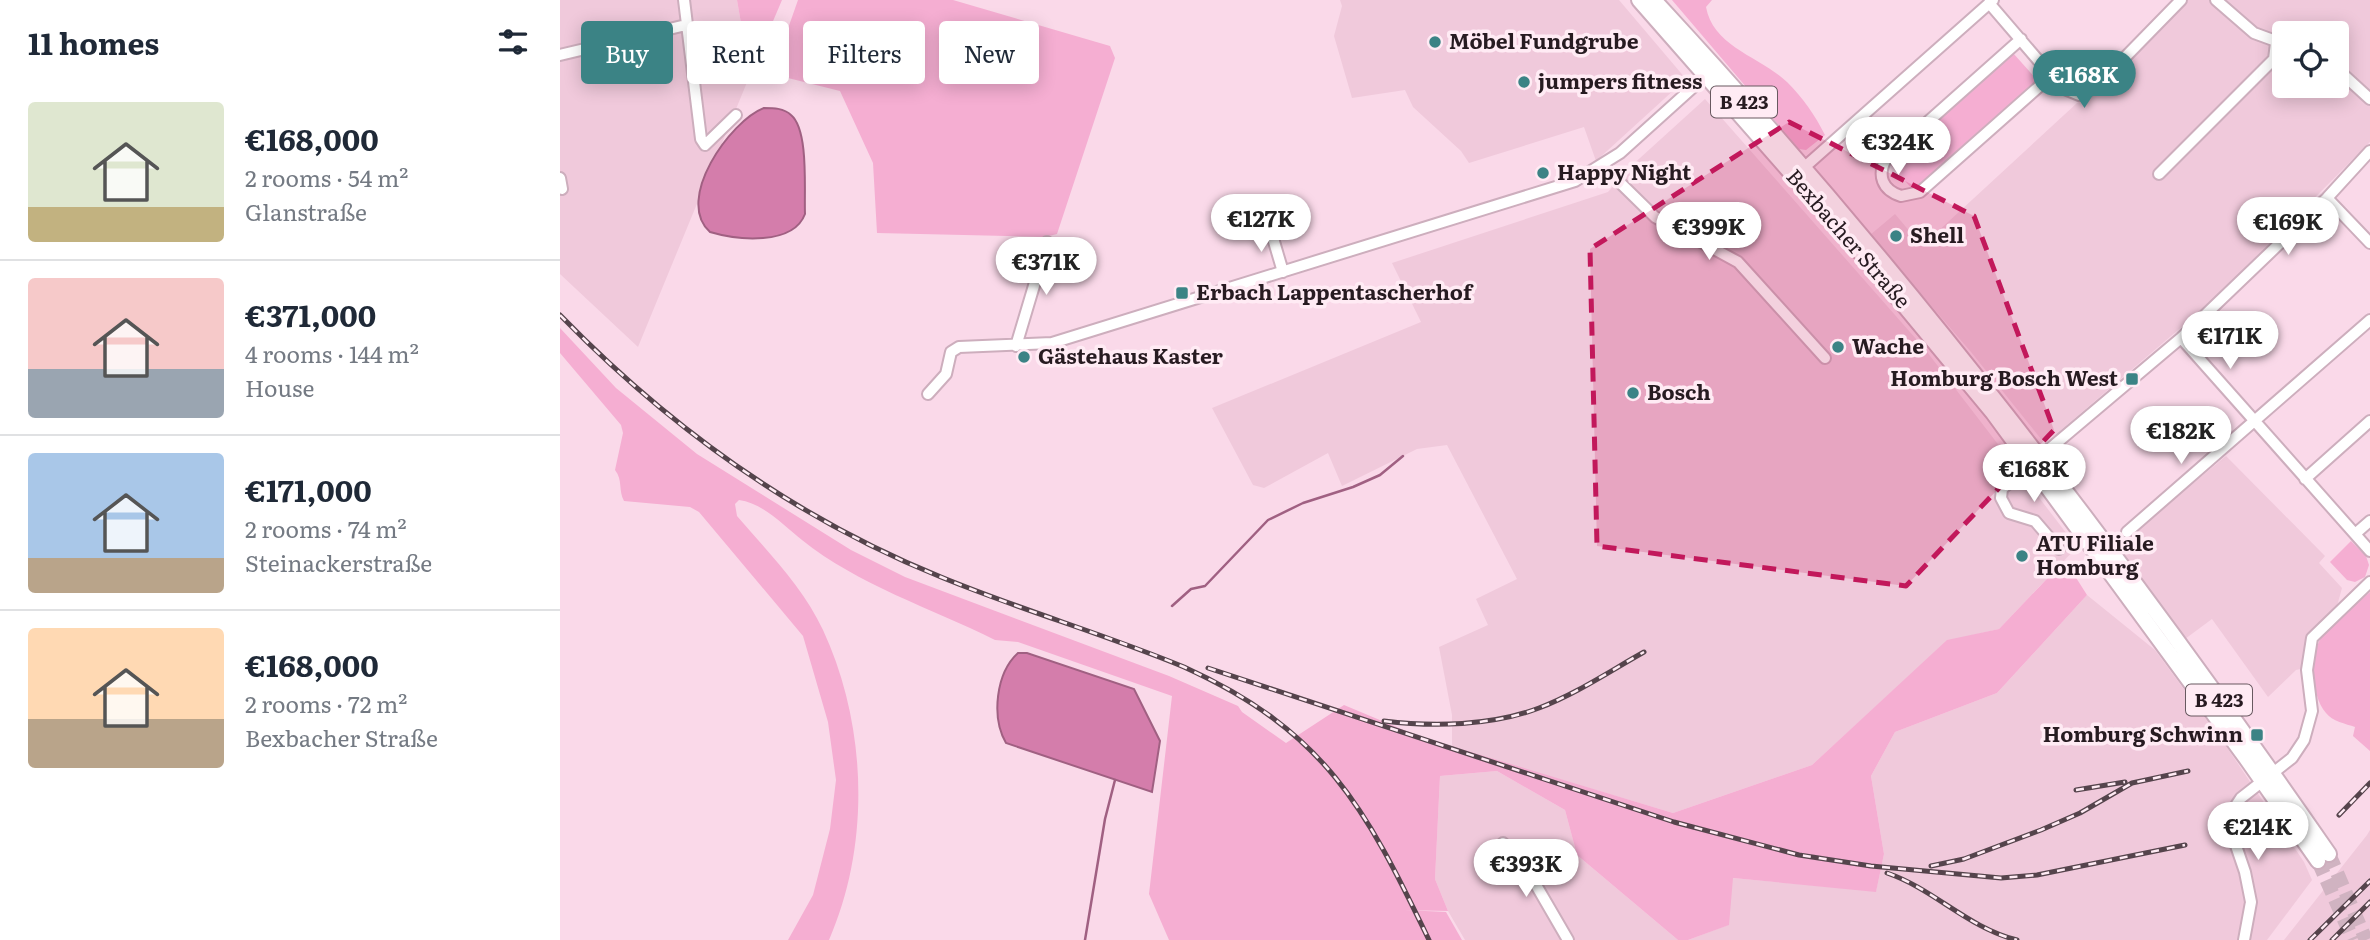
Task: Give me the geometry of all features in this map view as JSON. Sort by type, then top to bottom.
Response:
[{"type":"main road","name":"Bexbacher Straße","points":[[1650,2],[1685,34],[1710,72]]},
{"type":"main road","name":"Bexbacher Straße","points":[[1650,2],[1799,173],[1902,302],[2035,460],[2323,858]]},
{"type":"street","points":[[560,55],[687,25],[684,0]]},
{"type":"street","points":[[1799,173],[1991,2],[2051,76],[2070,92],[2088,93],[2181,0]]},
{"type":"street","points":[[2216,0],[2255,33],[2272,40]]},
{"type":"street","points":[[2021,39],[1886,159],[1881,174],[1885,186],[1900,197],[1920,192],[2051,76]]},
{"type":"street","points":[[2160,174],[2272,61]]},
{"type":"street","points":[[928,394],[946,374],[954,348],[1052,343],[1554,189],[1603,166],[1710,72]]},
{"type":"street","points":[[2349,80],[2370,99]]},
{"type":"street","points":[[694,84],[701,139],[705,145],[736,115]]},
{"type":"street","points":[[2059,549],[2035,521],[2009,513],[2001,498],[2002,489],[2181,338],[2327,198],[2370,152]]},
{"type":"street","points":[[1603,166],[1656,217],[1738,262],[1825,358]]},
{"type":"street","points":[[2327,198],[2370,243]]},
{"type":"street","points":[[1270,228],[1283,272]]},
{"type":"street","points":[[1016,346],[1047,242]]},
{"type":"street","points":[[2127,532],[2255,424],[2370,320]]},
{"type":"street","points":[[2181,338],[2370,551]]},
{"type":"street","points":[[2305,479],[2370,421]]},
{"type":"street","points":[[2356,534],[2370,521]]},
{"type":"street","points":[[2244,940],[2251,902],[2245,872],[2232,840],[2230,819],[2234,805],[2292,758],[2309,732],[2312,711],[2307,663],[2312,638],[2370,582]]},
{"type":"street","points":[[1503,844],[1525,866],[1568,940]]},
{"type":"highlighted area","points":[[1789,122],[1974,216],[2054,430],[1906,586],[1597,546],[1590,249]]},
{"type":"shaded area","points":[[560,0],[737,0],[741,21],[687,21],[687,84],[746,84],[638,347],[560,274]]},
{"type":"shaded area","points":[[737,0],[782,0],[773,21],[741,21]]},
{"type":"shaded area","points":[[798,0],[953,0],[1025,21],[939,21],[939,84],[1039,84],[1039,25],[1110,46],[1115,58],[1057,234],[1045,237],[877,233],[873,163],[840,91],[812,84],[925,84],[925,21],[803,21],[803,82],[789,78],[789,26]]},
{"type":"shaded area","points":[[1340,0],[1619,0],[1686,79],[1596,161],[1584,127],[1469,163],[1461,151],[1413,107],[1405,90],[1352,98],[1334,36],[1342,6]]},
{"type":"shaded area","points":[[1672,0],[1712,0],[1706,7],[1710,21],[1718,32],[1739,50],[1787,82],[1808,107],[1825,135],[1806,150],[1799,149]]},
{"type":"shaded area","points":[[2186,0],[2370,0],[2370,142],[2212,301],[2054,436],[2041,439],[1971,352],[1870,235],[1895,214],[1922,246],[2077,103],[2092,94]]},
{"type":"shaded area","points":[[2013,53],[2038,81],[1914,191],[1889,163]]},
{"type":"shaded area","points":[[1705,99],[1924,348],[2077,547],[1999,629],[1947,641],[1812,765],[1673,813],[1452,747],[1452,715],[1439,647],[1488,625],[1476,599],[1517,579],[1447,445],[1417,449],[1342,486],[1328,453],[1264,488],[1253,485],[1212,408],[1421,322],[1392,263],[1608,192],[1629,168]]},
{"type":"shaded area","points":[[764,108],[775,108],[791,115],[801,133],[805,214],[799,224],[777,236],[749,238],[710,232],[701,218],[698,201],[702,182],[722,145],[736,128]]},
{"type":"shaded area","points":[[560,328],[616,388],[697,454],[851,550],[905,577],[1169,676],[1238,706],[1242,712],[1286,743],[1344,705],[1418,736],[1673,813],[1812,765],[1947,640],[1999,629],[2061,564],[2068,565],[2087,595],[1997,693],[1895,732],[1871,776],[1884,854],[1876,892],[1733,878],[1729,925],[1688,940],[1678,940],[1577,855],[1565,810],[1497,771],[1440,776],[1435,879],[1448,911],[1405,910],[1446,912],[1462,940],[1169,940],[1149,894],[1172,696],[1018,642],[995,640],[895,595],[824,556],[765,510],[739,500],[735,504],[737,516],[795,584],[823,630],[838,667],[855,745],[857,825],[843,903],[829,940],[788,940],[813,895],[830,829],[836,780],[828,722],[803,636],[699,512],[690,507],[624,501],[615,470],[623,433],[621,425],[560,353]]},
{"type":"shaded area","points":[[2226,456],[2325,556],[2319,563],[2342,588],[2337,606],[2344,615],[2324,633],[2317,644],[2314,666],[2296,670],[2268,697],[2212,619],[2185,639],[2116,547]]},
{"type":"shaded area","points":[[2351,541],[2366,556],[2369,565],[2365,577],[2355,582],[2347,580],[2330,562]]},
{"type":"shaded area","points":[[2370,592],[2370,751],[2353,736],[2355,727],[2335,720],[2321,706],[2315,686],[2314,664],[2318,644],[2326,630]]},
{"type":"shaded area","points":[[2087,595],[2155,650],[2228,749],[2304,862],[2312,880],[2267,940],[1688,940],[1728,925],[1732,878],[1876,891],[1884,854],[1871,776],[1895,732],[1997,693]]},
{"type":"shaded area","points":[[1018,653],[1027,653],[1134,689],[1160,741],[1152,792],[1006,743],[998,721],[998,696],[1005,672]]},
{"type":"shaded area","points":[[1497,771],[1565,810],[1577,855],[1678,940],[1465,940],[1448,911],[1435,879],[1440,776]]},
{"type":"shaded area","points":[[2370,830],[2370,940],[2284,940],[2367,835]]},
{"type":"waterway","points":[[1172,606],[1191,589],[1205,586],[1268,520],[1303,503],[1380,475],[1403,456]]},
{"type":"waterway","points":[[1085,940],[1105,819],[1115,780]]},
{"type":"tunnel","points":[[2329,854],[2366,940]]},
{"type":"tunnel","points":[[2318,861],[2353,940]]},
{"type":"railway","points":[[560,315],[645,395],[690,432],[785,498],[835,527],[941,577],[1184,667],[1232,692],[1273,718],[1307,746],[1361,812],[1384,850],[1429,940]]},
{"type":"railway","points":[[1384,721],[1422,724],[1482,722],[1521,714],[1566,696],[1644,652]]},
{"type":"railway","points":[[1208,668],[1674,822],[1799,855],[1871,866],[2001,878],[2037,875],[2185,845]]},
{"type":"railway","points":[[1931,866],[1964,859],[2041,830],[2080,813],[2132,783],[2188,771]]},
{"type":"railway","points":[[2076,790],[2125,782]]},
{"type":"railway","points":[[2339,815],[2370,783]]},
{"type":"railway","points":[[1887,873],[1904,880],[1983,927],[2017,940]]},
{"type":"railway","points":[[2310,940],[2370,881]]},
{"type":"railway","points":[[2332,940],[2370,902]]},
{"type":"place","name":"Möbel Fundgrube","points":[[1435,42]]},
{"type":"place","name":"jumpers fitness","points":[[1524,82]]},
{"type":"place","name":"Happy Night","points":[[1543,173]]},
{"type":"place","name":"Shell","points":[[1896,236]]},
{"type":"place","name":"Erbach Lappentascherhof","points":[[1182,293]]},
{"type":"place","name":"Wache","points":[[1838,347]]},
{"type":"place","name":"Gästehaus Kaster","points":[[1024,357]]},
{"type":"place","name":"Homburg Bosch West","points":[[2132,379]]},
{"type":"place","name":"Bosch","points":[[1633,393]]},
{"type":"place","name":"ATU Filiale Homburg","points":[[2022,556]]},
{"type":"place","name":"Homburg Schwinn","points":[[2257,735]]}]
